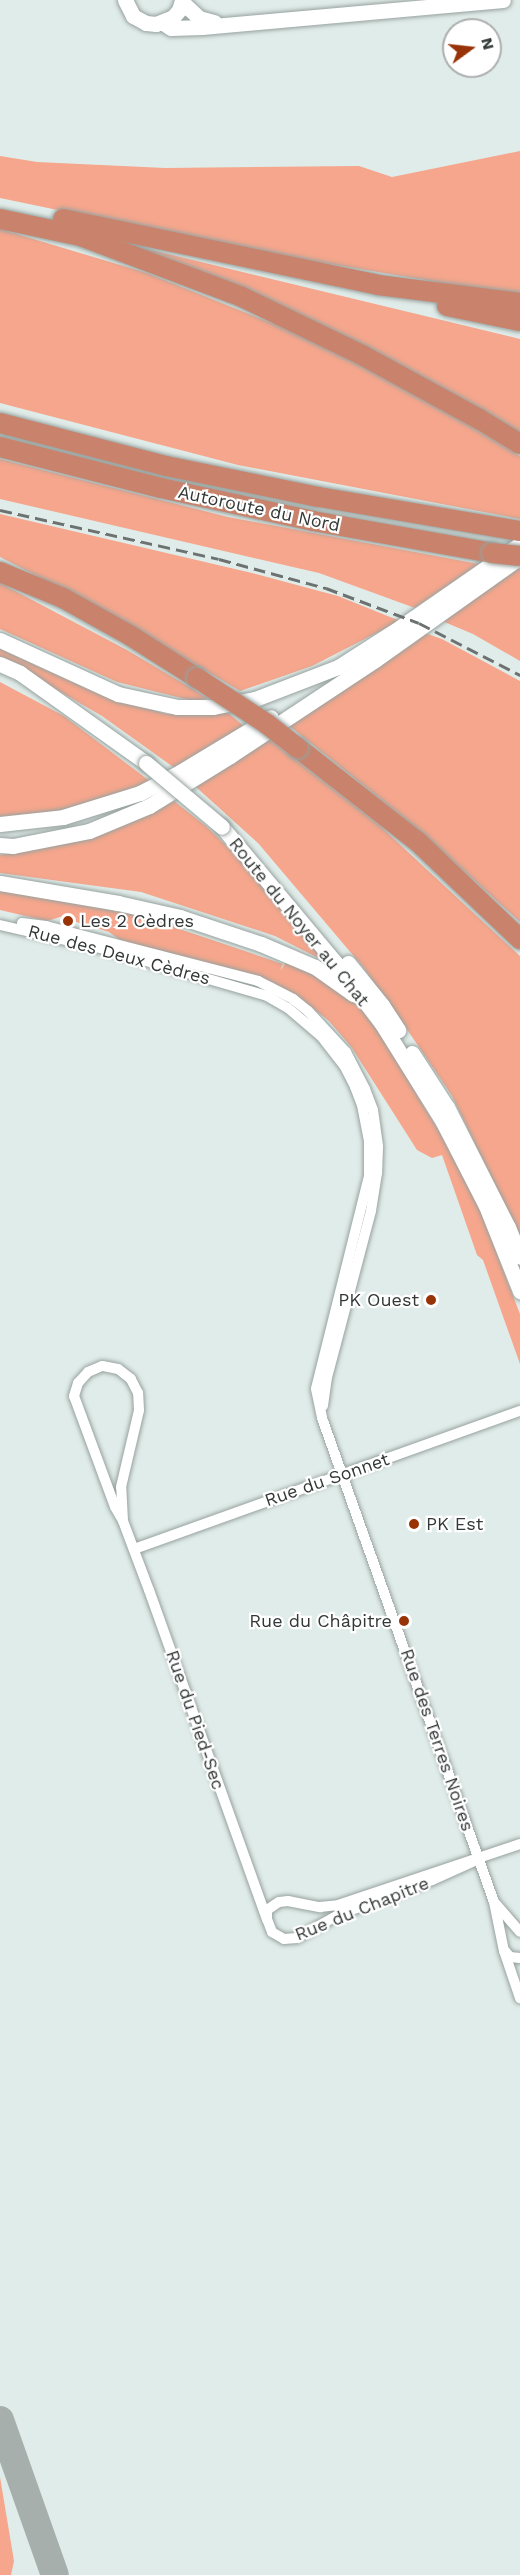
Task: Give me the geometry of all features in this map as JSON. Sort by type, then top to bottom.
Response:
[{"type":"highway","points":[[0,206],[378,285],[520,303]]},
{"type":"highway","points":[[0,219],[80,236],[242,297],[362,355],[518,443]]},
{"type":"highway","points":[[378,285],[454,308],[520,321]]},
{"type":"highway","name":"Autoroute du Nord","points":[[0,423],[166,466],[319,497],[520,531]]},
{"type":"highway","name":"Autoroute du Nord","points":[[0,447],[161,488],[313,521],[520,557]]},
{"type":"highway","points":[[0,572],[63,598],[132,636],[267,723],[418,842],[520,939]]},
{"type":"street","points":[[124,0],[133,16],[146,23],[163,23],[173,18],[182,1],[199,18],[217,23]]},
{"type":"street","points":[[163,23],[171,28],[503,0]]},
{"type":"street","points":[[0,640],[109,691],[177,707],[213,707],[255,699],[338,667],[402,627],[520,544]]},
{"type":"street","points":[[0,845],[36,842],[89,831],[149,806],[375,660],[520,557]]},
{"type":"street","points":[[0,664],[20,673],[97,725],[222,827]]},
{"type":"street","points":[[0,825],[63,817],[140,793],[180,772],[323,685],[338,667]]},
{"type":"street","points":[[0,674],[62,710],[97,725]]},
{"type":"street","name":"Route du Noyer au Chat","points":[[222,827],[284,899],[382,1024],[443,1122],[486,1206],[520,1291]]},
{"type":"street","name":"Route du Noyer au Chat","points":[[222,827],[266,864],[382,1005],[447,1107],[503,1217],[520,1257]]},
{"type":"street","points":[[0,838],[36,842]]},
{"type":"street","points":[[0,883],[160,912],[261,944],[315,967],[349,990],[382,1024]]},
{"type":"street","name":"Rue des Deux Cèdres","points":[[0,924],[108,950],[267,996],[308,1023],[344,1065],[362,1105],[370,1159],[365,1198],[316,1389],[322,1418]]},
{"type":"street","points":[[102,1366],[118,1369],[131,1378],[138,1393],[139,1410],[121,1487],[123,1521],[115,1507],[74,1396],[78,1383],[88,1372],[102,1366]]},
{"type":"street","name":"Rue du Sonnet","points":[[134,1549],[520,1410]]},
{"type":"street","name":"Rue des Terres Noires","points":[[322,1418],[494,1902]]},
{"type":"street","name":"Rue du Pied-Sec","points":[[123,1521],[267,1919]]},
{"type":"street","name":"Rue du Chapitre","points":[[479,1859],[431,1872],[338,1905],[320,1907],[288,1900],[279,1902],[267,1910],[267,1919],[272,1932],[284,1939],[297,1938],[338,1916],[520,1844]]},
{"type":"street","points":[[494,1902],[520,1932]]},
{"type":"street","points":[[494,1902],[504,1951],[520,1998]]},
{"type":"street","points":[[504,1951],[510,1957],[520,1958]]},
{"type":"shaded area","points":[[520,151],[520,296],[265,253],[0,198],[0,156],[37,162],[165,168],[359,166],[392,177]]},
{"type":"shaded area","points":[[0,229],[147,273],[274,324],[408,388],[520,456],[520,519],[238,465],[0,403]]},
{"type":"shaded area","points":[[106,239],[520,339],[520,436]]},
{"type":"shaded area","points":[[0,459],[228,517],[479,564],[415,608],[319,573],[0,499]]},
{"type":"shaded area","points":[[0,514],[252,573],[338,596],[400,621],[312,666],[240,691],[105,611],[0,557]]},
{"type":"shaded area","points":[[520,569],[520,661],[473,634],[442,621]]},
{"type":"shaded area","points":[[0,583],[127,650],[208,698],[197,702],[117,682],[0,629]]},
{"type":"shaded area","points":[[425,633],[442,639],[520,681],[520,922],[418,829],[288,725]]},
{"type":"shaded area","points":[[0,649],[110,699],[167,714],[227,712],[244,726],[176,769],[102,716],[0,657]]},
{"type":"shaded area","points":[[0,682],[64,716],[151,782],[86,806],[0,821]]},
{"type":"shaded area","points":[[269,739],[379,825],[520,956],[520,1237],[452,1096],[363,967],[258,843],[196,787]]},
{"type":"shaded area","points":[[174,801],[206,826],[260,878],[330,964],[275,936],[141,892],[0,873],[0,855],[67,842],[146,815]]},
{"type":"shaded area","points":[[0,890],[141,916],[283,964],[280,971],[286,962],[328,982],[360,1008],[380,1033],[452,1153],[480,1210],[520,1314],[520,1364],[483,1260],[477,1255],[442,1155],[432,1158],[417,1150],[352,1048],[329,1021],[296,995],[272,982],[124,943],[109,932],[60,917],[47,921],[0,910]]},
{"type":"shaded area","points":[[0,2477],[14,2561],[11,2575],[0,2575]]},
{"type":"taxiway","points":[[0,2420],[55,2575]]},
{"type":"railway","points":[[0,510],[219,559],[326,588],[419,623],[520,675]]},
{"type":"place","name":"Les 2 Cèdres","points":[[68,921]]},
{"type":"place","name":"PK Ouest","points":[[431,1300]]},
{"type":"place","name":"PK Est","points":[[414,1524]]},
{"type":"place","name":"Rue du Châpitre","points":[[404,1621]]}]
